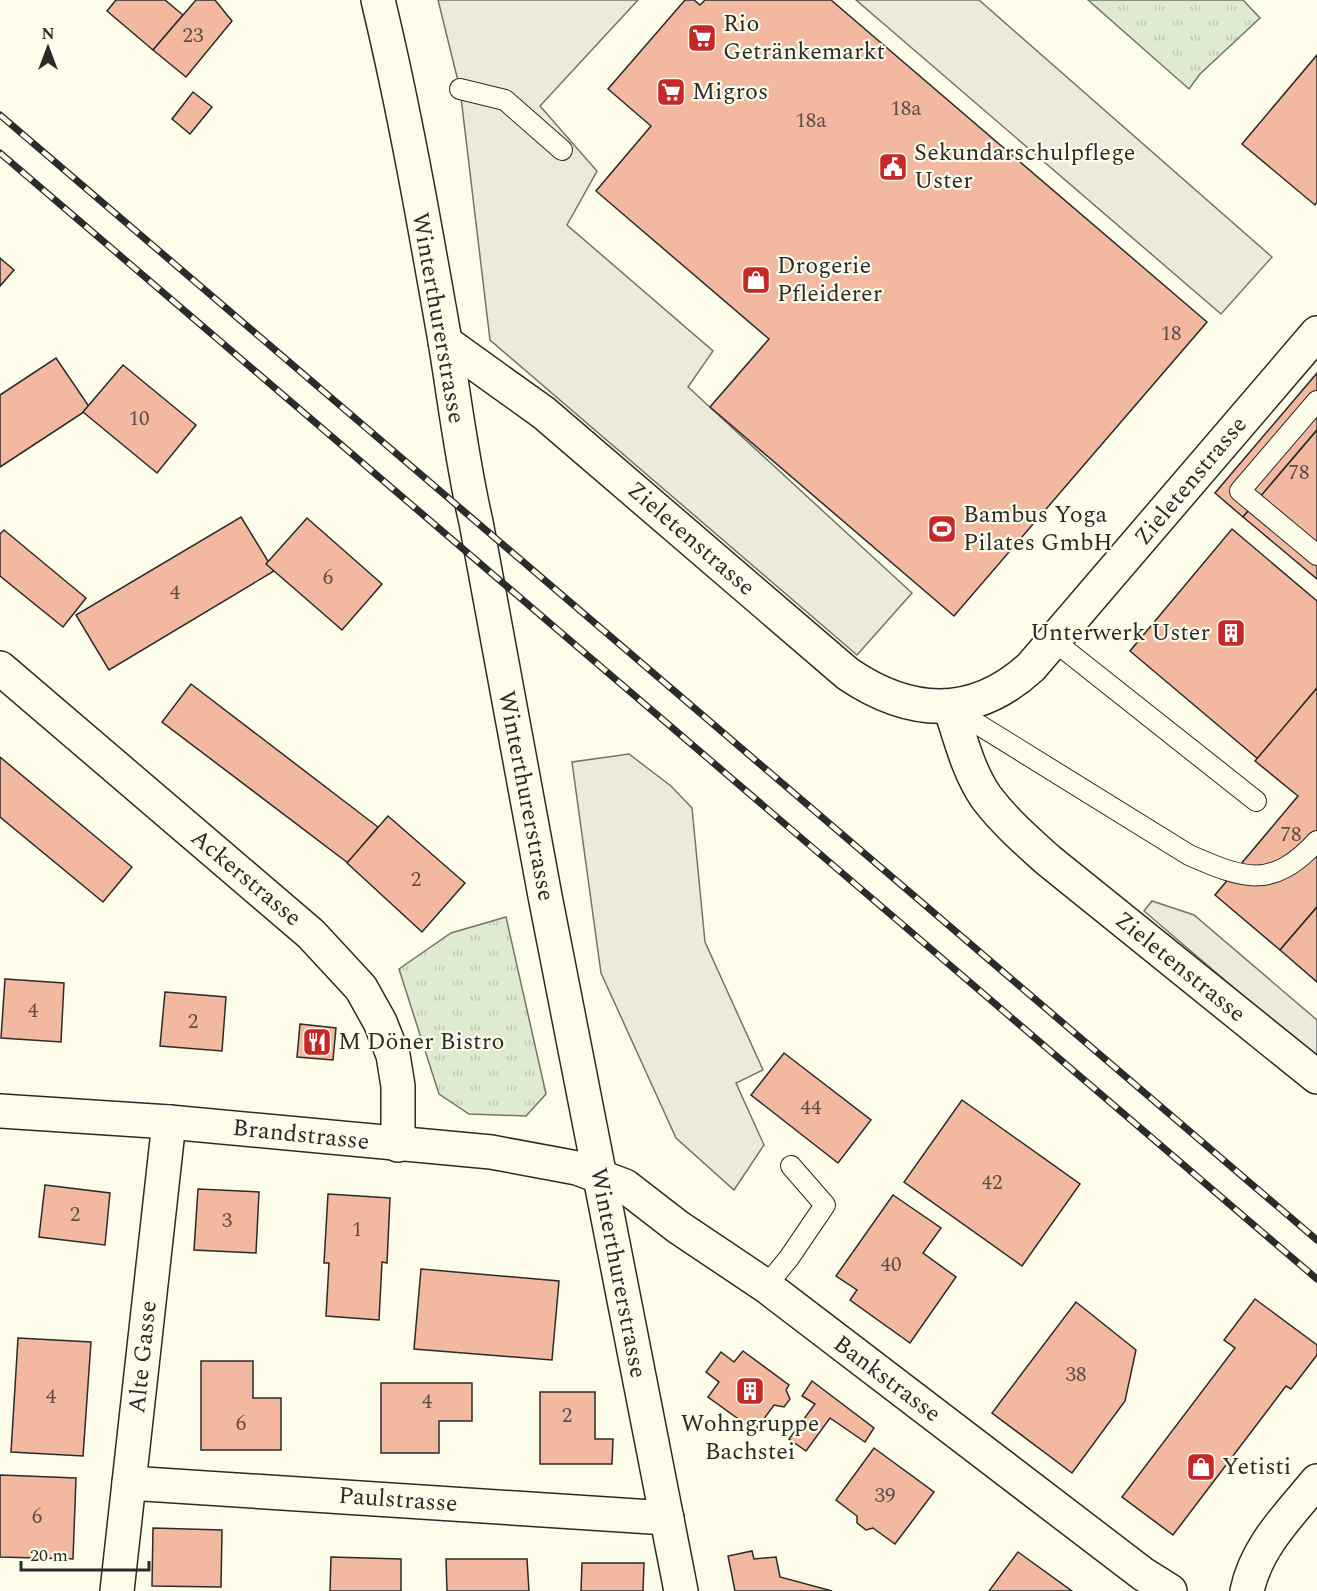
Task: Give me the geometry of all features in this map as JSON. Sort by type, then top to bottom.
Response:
[{"type":"street","name":"Winterthurerstrasse","points":[[378,0],[400,101],[445,342],[462,464],[476,522],[599,1174],[681,1591]]},
{"type":"street","name":"Zieletenstrasse","points":[[445,342],[544,413],[848,674],[867,687],[893,698],[921,705],[950,707],[976,702],[1002,690],[1030,668],[1317,333]]},
{"type":"street","name":"Ackerstrasse","points":[[0,668],[311,934],[361,988],[380,1022],[393,1055],[398,1086],[398,1145]]},
{"type":"street","name":"Zieletenstrasse","points":[[950,707],[977,781],[986,796],[1014,828],[1048,860],[1317,1077]]},
{"type":"street","name":"Brandstrasse","points":[[0,1111],[169,1122],[523,1156],[599,1174]]},
{"type":"street","name":"Alte Gasse","points":[[117,1591],[169,1122]]},
{"type":"street","name":"Bankstrasse","points":[[599,1174],[644,1198],[678,1227],[766,1286],[1124,1559],[1170,1591]]},
{"type":"street","points":[[1247,1591],[1254,1568],[1266,1544],[1317,1481]]},
{"type":"street","name":"Paulstrasse","points":[[129,1483],[667,1518]]},
{"type":"lane","points":[[460,89],[505,100],[562,150]]},
{"type":"lane","points":[[1317,401],[1240,491],[1317,555]]},
{"type":"lane","points":[[1054,641],[1256,801]]},
{"type":"lane","points":[[950,707],[1189,855],[1232,874],[1257,876],[1275,872],[1292,863],[1317,841]]},
{"type":"lane","points":[[766,1286],[789,1258],[825,1205],[791,1166]]},
{"type":"green space","points":[[1088,0],[1243,0],[1260,18],[1200,74],[1189,89]]},
{"type":"green space","points":[[506,917],[546,1094],[526,1116],[469,1114],[439,1094],[399,969],[451,933]]},
{"type":"shaded area","points":[[438,0],[638,0],[540,106],[597,171],[567,225],[713,351],[688,387],[912,593],[857,655],[490,340],[460,89]]},
{"type":"shaded area","points":[[856,0],[979,0],[1272,257],[1221,314]]},
{"type":"shaded area","points":[[629,754],[671,786],[692,808],[705,942],[763,1070],[736,1083],[764,1145],[734,1190],[676,1138],[601,973],[572,762]]},
{"type":"shaded area","points":[[1152,901],[1194,915],[1317,1020],[1317,1059],[1144,911]]},
{"type":"building","points":[[116,0],[165,0],[183,15],[153,50],[107,11]]},
{"type":"building","points":[[196,0],[215,0],[232,21],[186,77],[153,50]]},
{"type":"building","points":[[685,0],[694,0],[700,5],[705,0],[831,0],[1207,322],[954,616],[710,407],[769,339],[596,191],[651,126],[608,89]]},
{"type":"building","points":[[1317,55],[1317,202],[1315,205],[1242,144]]},
{"type":"building","points":[[193,92],[212,107],[190,134],[172,119]]},
{"type":"building","points":[[0,258],[14,270],[0,286]]},
{"type":"building","points":[[56,358],[90,408],[0,467],[0,395]]},
{"type":"building","points":[[123,365],[196,425],[157,473],[83,412]]},
{"type":"building","points":[[1317,373],[1317,430],[1243,517],[1215,493]]},
{"type":"building","points":[[1317,430],[1317,579],[1243,517]]},
{"type":"building","points":[[241,517],[274,571],[109,670],[76,615]]},
{"type":"building","points":[[307,518],[382,584],[342,630],[266,564]]},
{"type":"building","name":"Unterwerk Uster","points":[[1232,529],[1317,601],[1317,688],[1258,759],[1130,651]]},
{"type":"building","points":[[4,530],[86,598],[63,627],[0,576],[0,534]]},
{"type":"building","points":[[191,684],[378,827],[348,863],[162,722]]},
{"type":"building","points":[[1317,688],[1317,907],[1280,950],[1215,895],[1298,796],[1255,761]]},
{"type":"building","points":[[0,757],[132,867],[103,902],[0,817]]},
{"type":"building","points":[[388,816],[465,883],[422,932],[347,863]]},
{"type":"building","points":[[1317,907],[1317,982],[1280,950]]},
{"type":"building","points":[[5,979],[64,983],[61,1042],[1,1038]]},
{"type":"building","points":[[165,992],[226,997],[222,1051],[160,1046]]},
{"type":"building","name":"M Döner Bistro","points":[[300,1024],[336,1028],[333,1060],[297,1057]]},
{"type":"building","points":[[784,1053],[871,1120],[838,1163],[751,1095]]},
{"type":"building","points":[[962,1100],[1080,1184],[1022,1266],[904,1182]]},
{"type":"building","points":[[45,1185],[110,1193],[105,1245],[39,1237]]},
{"type":"building","points":[[198,1189],[259,1192],[256,1253],[194,1250]]},
{"type":"building","points":[[328,1194],[390,1198],[387,1263],[382,1262],[379,1320],[326,1316],[329,1263],[324,1263]]},
{"type":"building","points":[[893,1195],[941,1228],[923,1253],[956,1277],[910,1343],[850,1300],[857,1290],[836,1276]]},
{"type":"building","points":[[421,1269],[559,1281],[552,1360],[414,1349]]},
{"type":"building","points":[[1255,1299],[1317,1345],[1317,1355],[1291,1389],[1286,1386],[1173,1535],[1122,1497],[1235,1348],[1224,1340]]},
{"type":"building","points":[[1076,1302],[1136,1350],[1125,1401],[1072,1473],[992,1413]]},
{"type":"building","points":[[18,1338],[91,1342],[83,1456],[11,1452]]},
{"type":"building","name":"Wohngruppe Bachstei","points":[[743,1351],[789,1385],[786,1390],[790,1399],[784,1407],[774,1405],[755,1431],[708,1397],[719,1382],[706,1372],[721,1352],[734,1362]]},
{"type":"building","points":[[201,1361],[253,1361],[253,1398],[281,1398],[281,1450],[201,1450]]},
{"type":"building","points":[[812,1381],[874,1428],[865,1442],[830,1418],[806,1451],[789,1439],[815,1404],[802,1396]]},
{"type":"building","points":[[381,1383],[472,1383],[472,1421],[439,1421],[439,1453],[381,1453]]},
{"type":"building","points":[[540,1392],[595,1392],[595,1439],[613,1439],[612,1464],[540,1464]]},
{"type":"building","points":[[874,1448],[934,1492],[895,1544],[873,1528],[866,1530],[857,1523],[857,1516],[836,1500]]},
{"type":"building","points":[[0,1475],[76,1478],[73,1559],[0,1557]]},
{"type":"building","points":[[153,1528],[222,1530],[221,1587],[152,1586]]},
{"type":"building","points":[[752,1551],[754,1559],[776,1557],[780,1577],[832,1591],[735,1591],[728,1556]]},
{"type":"building","points":[[1018,1552],[1072,1591],[989,1591]]},
{"type":"building","points":[[331,1557],[401,1559],[401,1591],[330,1591]]},
{"type":"building","points":[[446,1559],[527,1559],[529,1591],[447,1591]]},
{"type":"building","points":[[582,1563],[644,1563],[643,1591],[581,1591]]},
{"type":"railway","points":[[0,115],[1317,1240]]},
{"type":"railway","points":[[0,153],[1317,1279]]},
{"type":"place","name":"Rio Getränkemarkt","points":[[702,38]]},
{"type":"place","name":"Migros","points":[[671,92]]},
{"type":"place","name":"Sekundarschulpflege Uster","points":[[893,167]]},
{"type":"place","name":"Drogerie Pfleiderer","points":[[756,280]]},
{"type":"place","name":"Bambus Yoga Pilates GmbH","points":[[942,529]]},
{"type":"place","name":"Unterwerk Uster","points":[[1231,633]]},
{"type":"place","name":"M Döner Bistro","points":[[317,1042]]},
{"type":"place","name":"Wohngruppe Bachstei","points":[[750,1391]]},
{"type":"place","name":"Yetisti","points":[[1201,1467]]}]
